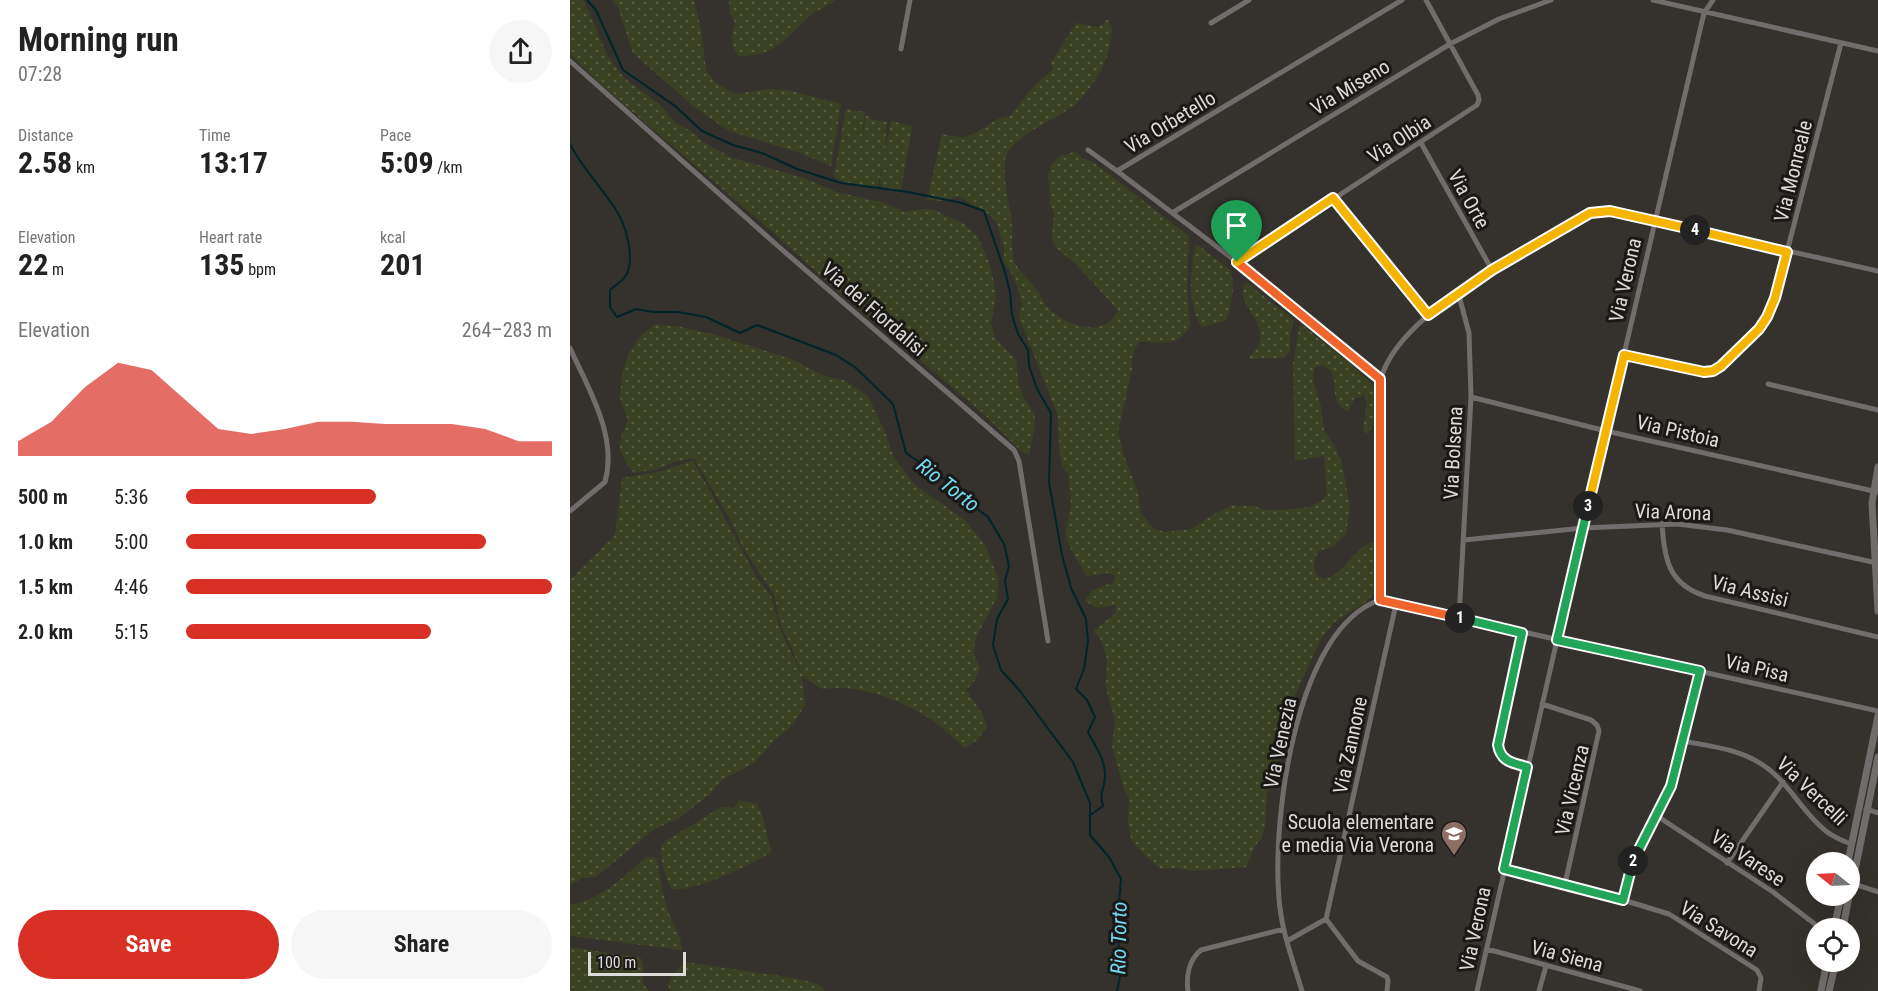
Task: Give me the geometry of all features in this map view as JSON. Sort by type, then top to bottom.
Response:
[{"type":"street","points":[[901,49],[910,0]]},
{"type":"street","points":[[1211,24],[1249,0]]},
{"type":"street","name":"Via Orbetello","points":[[1380,379],[1237,262],[1117,171],[1402,0]]},
{"type":"street","name":"Via Olbia","points":[[1237,262],[1474,108],[1479,102],[1478,95],[1426,0]]},
{"type":"street","name":"Via Miseno","points":[[1172,213],[1450,44],[1499,19],[1551,0]]},
{"type":"street","points":[[1653,0],[1878,51]]},
{"type":"street","name":"Via Verona","points":[[1478,991],[1527,767],[1654,220],[1704,13],[1713,0]]},
{"type":"street","name":"Via Monreale","points":[[1624,355],[1704,372],[1716,370],[1756,332],[1767,317],[1775,298],[1841,43]]},
{"type":"street","name":"Via dei Fiordalisi","points":[[570,61],[779,247],[1014,450],[1019,461],[1048,641]]},
{"type":"street","name":"Via Orte","points":[[1421,143],[1492,270]]},
{"type":"street","points":[[1088,150],[1117,171]]},
{"type":"street","points":[[1333,198],[1428,315]]},
{"type":"street","points":[[1380,600],[1380,379],[1396,347],[1428,315],[1458,292],[1590,213],[1610,211],[1878,271]]},
{"type":"street","name":"Via Bolsena","points":[[1458,292],[1469,333],[1471,397],[1459,618]]},
{"type":"street","points":[[570,348],[596,405],[608,452],[605,482],[570,511]]},
{"type":"street","points":[[1768,384],[1878,410]]},
{"type":"street","name":"Via Pistoia","points":[[1471,397],[1875,491]]},
{"type":"street","points":[[1878,467],[1872,515],[1877,563],[1878,611]]},
{"type":"street","name":"Via Arona","points":[[1464,540],[1662,523],[1727,530],[1877,563]]},
{"type":"street","name":"Via Assisi","points":[[1662,523],[1664,552],[1670,568],[1677,579],[1691,591],[1878,637]]},
{"type":"street","name":"Via Pisa","points":[[1380,600],[1878,711]]},
{"type":"street","name":"Via Venezia","points":[[1302,991],[1284,929],[1278,892],[1280,831],[1285,783],[1299,711],[1321,660],[1339,633],[1358,612],[1380,600]]},
{"type":"street","name":"Via Zannone","points":[[1326,919],[1396,604]]},
{"type":"street","points":[[1522,633],[1498,745],[1506,761],[1527,767]]},
{"type":"street","points":[[1623,900],[1635,858],[1671,786],[1700,671]]},
{"type":"street","name":"Via Vicenza","points":[[1542,704],[1590,720],[1597,725],[1599,731],[1565,884]]},
{"type":"street","points":[[1856,852],[1878,716]]},
{"type":"street","name":"Via Vercelli","points":[[1683,741],[1744,755],[1764,766],[1783,782],[1823,829],[1851,844]]},
{"type":"street","points":[[1850,852],[1878,757]]},
{"type":"street","points":[[1727,862],[1783,782]]},
{"type":"street","points":[[1863,808],[1878,813]]},
{"type":"street","name":"Via Varese","points":[[1657,816],[1773,892],[1807,918]]},
{"type":"street","name":"Via Savona","points":[[1504,869],[1623,900],[1673,916],[1755,969],[1761,976],[1759,991]]},
{"type":"street","points":[[1860,885],[1878,892]]},
{"type":"street","points":[[1287,941],[1326,919],[1358,962],[1387,977],[1387,991]]},
{"type":"street","points":[[1188,991],[1190,966],[1201,950],[1284,929]]},
{"type":"street","name":"Via Siena","points":[[1487,949],[1640,991]]},
{"type":"street","points":[[1539,991],[1546,966]]},
{"type":"street","points":[[1821,991],[1825,972]]},
{"type":"street","points":[[1829,991],[1834,972]]},
{"type":"green space","points":[[570,0],[583,0],[606,53],[624,78],[658,103],[675,122],[703,142],[730,157],[804,178],[836,192],[885,203],[904,212],[932,209],[964,224],[978,237],[990,265],[996,293],[991,324],[995,338],[1016,360],[1018,381],[1023,396],[1035,415],[1029,455],[1021,451],[985,415],[832,286],[597,81],[570,54]]},
{"type":"green space","points":[[612,0],[694,0],[701,29],[706,70],[715,82],[735,94],[769,89],[788,90],[841,104],[831,166],[797,152],[729,131],[694,107],[633,53],[618,7]]},
{"type":"green space","points":[[729,0],[835,0],[811,15],[772,49],[763,53],[739,56],[733,45],[732,36],[735,23],[730,13]]},
{"type":"green space","points":[[1108,19],[1112,38],[1104,64],[1092,85],[1077,103],[1014,144],[1005,162],[1005,176],[1012,221],[1014,261],[1049,309],[1075,325],[1095,327],[1104,325],[1118,310],[1074,262],[1057,249],[1052,239],[1054,212],[1050,204],[1048,174],[1058,157],[1076,151],[1082,158],[1093,162],[1189,236],[1187,287],[1190,327],[1174,341],[1140,342],[1135,348],[1118,432],[1124,456],[1138,492],[1141,513],[1154,529],[1165,532],[1191,529],[1233,505],[1281,510],[1310,507],[1327,496],[1324,456],[1295,461],[1293,363],[1300,323],[1352,365],[1373,385],[1376,394],[1373,424],[1368,434],[1363,431],[1367,401],[1364,395],[1354,399],[1348,412],[1337,401],[1333,375],[1329,369],[1322,365],[1314,368],[1313,380],[1321,407],[1324,430],[1342,463],[1350,507],[1346,534],[1333,546],[1319,551],[1314,564],[1315,570],[1317,576],[1325,579],[1332,576],[1362,548],[1374,542],[1377,572],[1375,593],[1366,602],[1336,621],[1322,637],[1293,699],[1279,759],[1267,794],[1262,837],[1255,846],[1246,867],[1193,871],[1175,868],[1161,869],[1142,853],[1132,840],[1128,823],[1129,798],[1124,790],[1112,746],[1115,720],[1106,688],[1107,658],[1101,640],[1094,630],[1115,614],[1116,605],[1097,608],[1085,601],[1092,590],[1114,582],[1115,576],[1108,573],[1087,576],[1067,539],[1066,530],[1071,499],[1068,473],[1063,468],[1059,449],[1058,416],[1019,317],[1022,303],[1014,277],[1004,262],[1004,248],[996,221],[959,196],[943,201],[927,200],[942,134],[967,136],[1003,117],[1010,116],[1032,88],[1053,69],[1051,63],[1076,23],[1098,27]]},
{"type":"green space","points":[[846,109],[865,112],[861,145],[866,115],[872,119],[887,122],[885,152],[891,121],[912,126],[901,190],[881,187],[883,160],[878,185],[874,188],[855,186],[835,178]]},
{"type":"green space","points":[[1198,245],[1231,271],[1233,283],[1226,320],[1202,327],[1194,308],[1191,288],[1194,247]]},
{"type":"green space","points":[[1247,283],[1294,320],[1290,335],[1290,351],[1284,358],[1249,359],[1258,345],[1260,331],[1244,299],[1244,284]]},
{"type":"green space","points":[[656,324],[712,334],[794,360],[822,375],[846,381],[868,396],[894,458],[915,485],[965,520],[983,542],[998,579],[997,598],[976,637],[973,653],[980,668],[974,682],[966,690],[982,713],[987,727],[977,740],[965,748],[934,721],[905,705],[864,691],[822,689],[802,676],[805,705],[793,725],[755,762],[722,780],[709,795],[679,818],[653,830],[596,877],[583,878],[570,885],[570,580],[615,535],[622,478],[662,471],[693,460],[757,578],[771,596],[780,629],[802,675],[781,626],[774,595],[742,546],[730,519],[694,458],[674,462],[658,469],[634,473],[621,453],[621,436],[628,420],[620,398],[622,374],[629,353],[640,336]]},
{"type":"green space","points":[[738,800],[757,804],[762,814],[771,852],[737,870],[707,882],[693,887],[672,889],[664,868],[661,846],[721,807],[734,808]]},
{"type":"green space","points":[[646,857],[657,858],[665,900],[682,950],[570,936],[570,904],[580,903],[600,894]]},
{"type":"green space","points":[[570,947],[641,958],[644,971],[642,982],[649,991],[570,991]]},
{"type":"green space","points":[[686,962],[800,979],[817,984],[825,991],[670,991],[668,985],[673,974]]},
{"type":"waterway","points":[[587,0],[596,10],[623,70],[675,106],[702,131],[733,145],[762,153],[797,169],[841,183],[908,192],[962,203],[984,211],[1005,272],[1012,315],[1018,334],[1028,350],[1029,366],[1037,389],[1051,413],[1049,482],[1062,555],[1071,588],[1086,619],[1088,641],[1084,669],[1076,689],[1087,700],[1095,717],[1088,732],[1100,754],[1105,772],[1103,806],[1089,816]]},
{"type":"waterway","name":"Rio Torto","points":[[570,144],[616,210],[629,244],[628,271],[623,280],[610,290],[610,307],[617,317],[636,309],[706,317],[740,333],[757,325],[836,355],[856,368],[893,404],[906,453],[947,481],[967,501],[988,517],[1004,544],[1009,566],[1005,581],[1008,599],[997,619],[993,645],[1001,670],[1020,691],[1073,762],[1090,803],[1090,835],[1109,857],[1121,879],[1117,925],[1121,972],[1117,991]]},
{"type":"place","name":"Scuola elementare e media Via Verona","points":[[1454,857]]},
{"type":"route","points":[[1333,198],[1428,315],[1492,270],[1581,217],[1596,211],[1610,211],[1654,220],[1787,252],[1772,307],[1763,324],[1716,370],[1704,372],[1624,355],[1557,640],[1700,671],[1671,786],[1635,858],[1623,900],[1504,869],[1527,767],[1506,761],[1498,745],[1522,633],[1380,600],[1380,379],[1237,262],[1333,198]]}]
